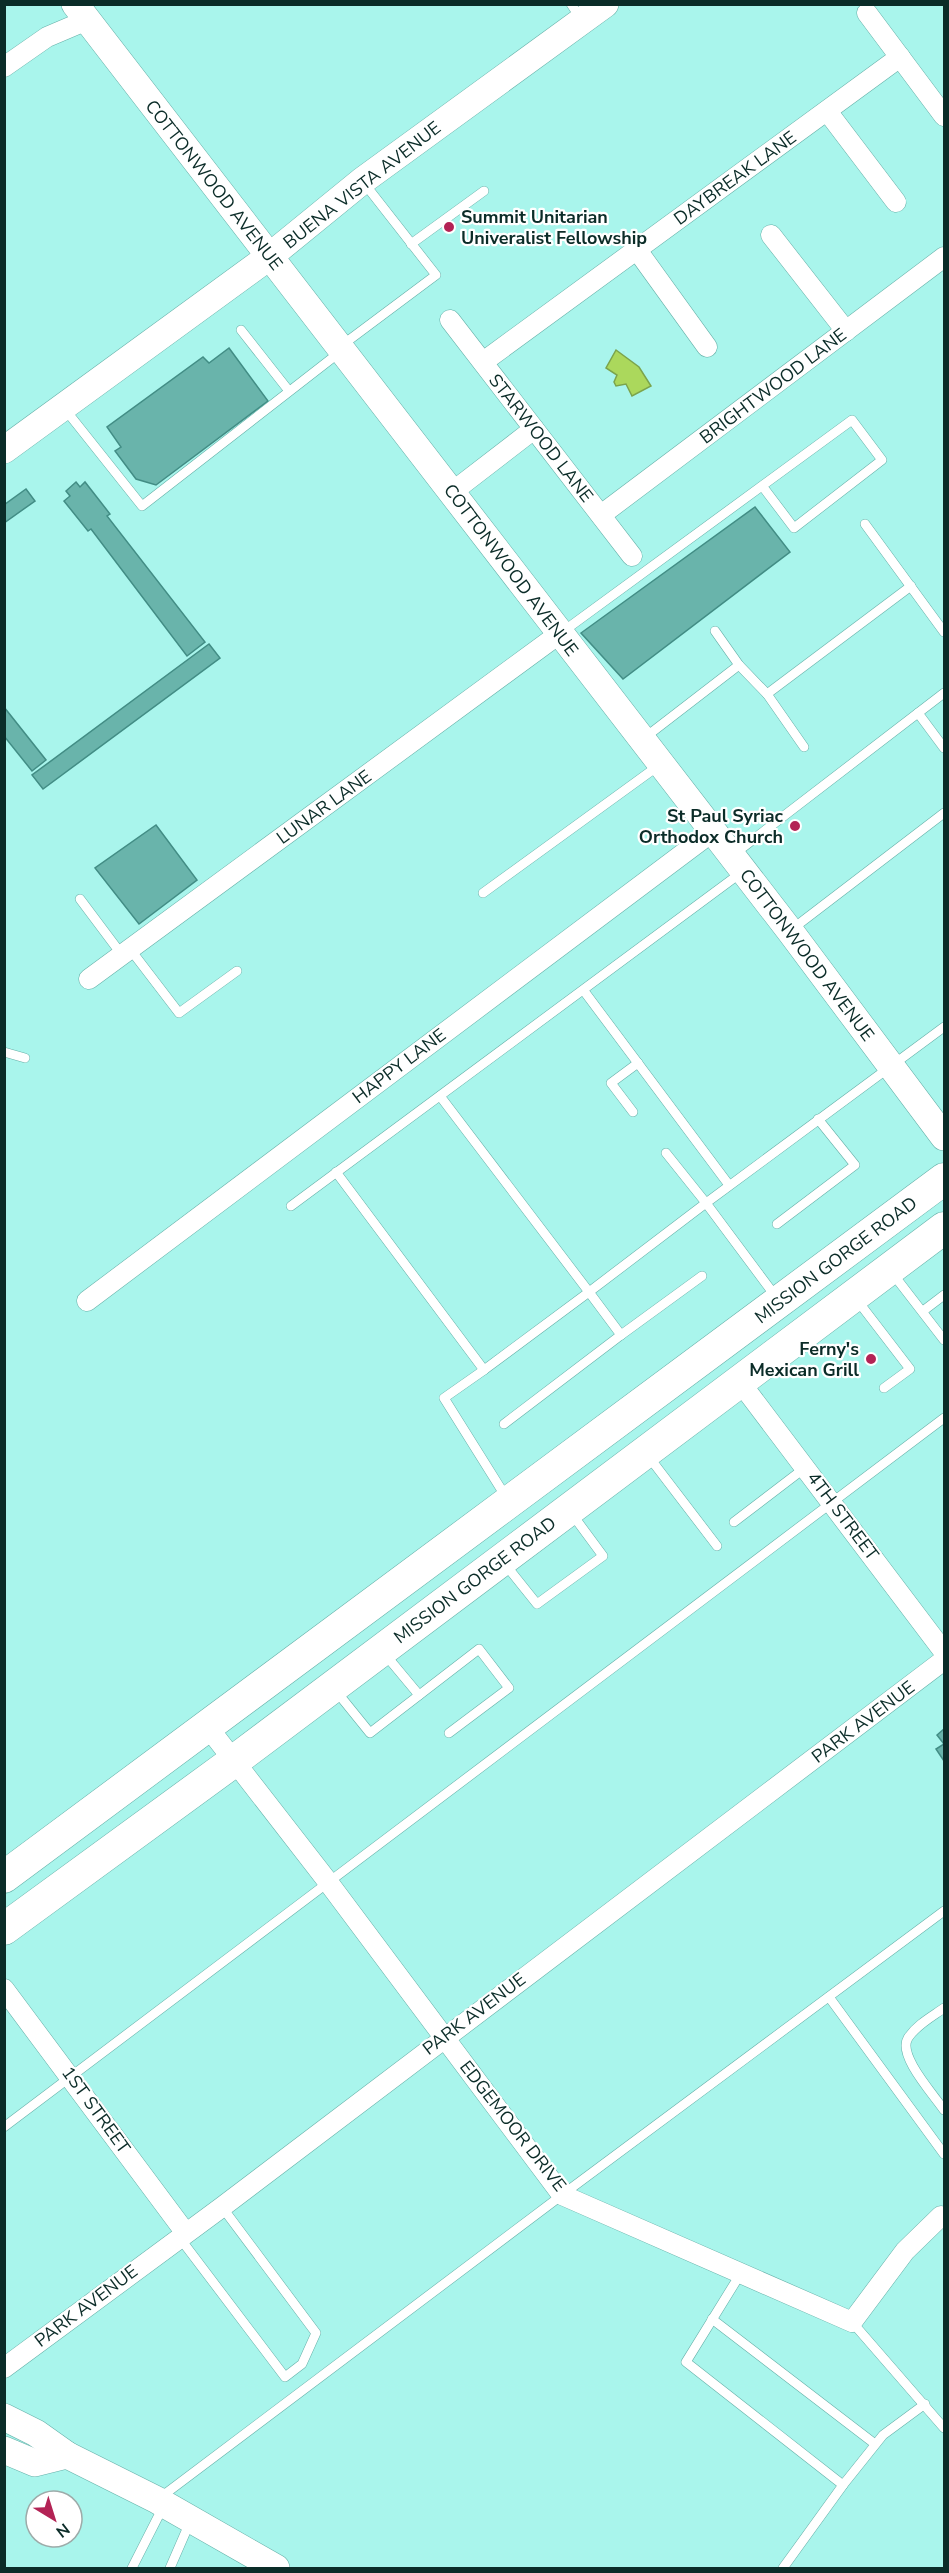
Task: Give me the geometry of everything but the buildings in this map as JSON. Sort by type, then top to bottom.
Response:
[{"type":"main road","name":"MISSION GORGE ROAD","points":[[4,1877],[945,1179]]},
{"type":"main road","name":"MISSION GORGE ROAD","points":[[4,1929],[234,1761],[945,1228]]},
{"type":"street","name":"BUENA VISTA AVENUE","points":[[4,450],[270,256],[577,13],[605,4]]},
{"type":"street","points":[[4,67],[81,12]]},
{"type":"street","name":"COTTONWOOD AVENUE","points":[[81,12],[270,256],[339,350],[790,931],[945,1137]]},
{"type":"street","points":[[867,12],[945,116]]},
{"type":"street","name":"DAYBREAK LANE","points":[[483,362],[900,57]]},
{"type":"street","points":[[827,111],[896,202]]},
{"type":"street","points":[[771,235],[846,331]]},
{"type":"street","points":[[637,250],[707,347]]},
{"type":"street","name":"BRIGHTWOOD LANE","points":[[601,515],[945,257]]},
{"type":"street","name":"STARWOOD LANE","points":[[450,320],[632,556]]},
{"type":"street","points":[[451,493],[534,429]]},
{"type":"street","name":"LUNAR LANE","points":[[89,979],[559,634]]},
{"type":"street","name":"HAPPY LANE","points":[[87,1301],[712,832]]},
{"type":"street","name":"4TH STREET","points":[[740,1382],[945,1652]]},
{"type":"street","name":"PARK AVENUE","points":[[4,2368],[222,2207],[945,1660]]},
{"type":"street","name":"EDGEMOOR DRIVE","points":[[207,1726],[330,1884],[562,2194],[852,2322]]},
{"type":"street","name":"1ST STREET","points":[[4,1989],[72,2078],[182,2235]]},
{"type":"street","points":[[852,2322],[905,2251],[941,2216]]},
{"type":"street","points":[[4,2417],[36,2433],[67,2455],[161,2503],[276,2568]]},
{"type":"street","points":[[4,2450],[35,2463],[67,2455]]},
{"type":"lane","points":[[63,406],[142,506],[436,275],[362,181]]},
{"type":"lane","points":[[411,244],[484,191]]},
{"type":"lane","points":[[241,330],[289,391]]},
{"type":"lane","points":[[559,634],[852,420],[882,460],[794,528],[763,487]]},
{"type":"lane","points":[[865,524],[945,632]]},
{"type":"lane","points":[[767,694],[911,586]]},
{"type":"lane","points":[[715,631],[739,665],[767,694],[804,747]]},
{"type":"lane","points":[[641,740],[739,665]]},
{"type":"lane","points":[[291,1206],[584,991],[945,693]]},
{"type":"lane","points":[[918,713],[945,748]]},
{"type":"lane","points":[[483,892],[660,764]]},
{"type":"lane","points":[[790,931],[945,813]]},
{"type":"lane","points":[[80,899],[179,1012],[237,971]]},
{"type":"lane","points":[[584,991],[729,1185]]},
{"type":"lane","points":[[509,1503],[444,1398],[945,1027]]},
{"type":"lane","points":[[4,1052],[25,1058]]},
{"type":"lane","points":[[633,1112],[611,1083],[638,1063]]},
{"type":"lane","points":[[440,1096],[621,1335]]},
{"type":"lane","points":[[777,1224],[855,1165],[818,1119]]},
{"type":"lane","points":[[666,1153],[780,1302]]},
{"type":"lane","points":[[336,1173],[484,1370]]},
{"type":"lane","points":[[889,1269],[945,1340]]},
{"type":"lane","points":[[504,1424],[702,1276]]},
{"type":"lane","points":[[923,1311],[945,1295]]},
{"type":"lane","points":[[854,1296],[910,1369],[884,1388]]},
{"type":"lane","points":[[4,2127],[330,1884],[832,1501],[945,1418]]},
{"type":"lane","points":[[645,1453],[717,1546]]},
{"type":"lane","points":[[734,1522],[806,1467]]},
{"type":"lane","points":[[502,1560],[537,1604],[603,1556],[569,1510]]},
{"type":"lane","points":[[333,1687],[370,1733],[479,1649],[509,1688],[449,1733]]},
{"type":"lane","points":[[382,1650],[419,1695]]},
{"type":"lane","points":[[132,2568],[161,2503],[562,2194],[945,1911]]},
{"type":"lane","points":[[829,1996],[945,2154]]},
{"type":"lane","points":[[945,2008],[917,2028],[906,2043],[906,2052],[911,2064],[945,2110]]},
{"type":"lane","points":[[182,2235],[285,2378],[302,2364],[316,2333],[222,2207]]},
{"type":"lane","points":[[741,2273],[686,2362],[843,2485]]},
{"type":"lane","points":[[712,2319],[875,2444]]},
{"type":"lane","points":[[852,2322],[945,2428]]},
{"type":"lane","points":[[783,2568],[875,2444],[883,2435],[925,2404]]},
{"type":"lane","points":[[170,2568],[191,2520]]},
{"type":"shaded area","points":[[616,350],[639,367],[651,386],[632,396],[626,384],[616,386],[614,382],[617,375],[606,368]]},
{"type":"place","name":"Summit Unitarian Univeralist Fellowship","points":[[449,227]]},
{"type":"place","name":"St Paul Syriac Orthodox Church","points":[[795,826]]},
{"type":"place","name":"Ferny's Mexican Grill","points":[[871,1359]]}]
